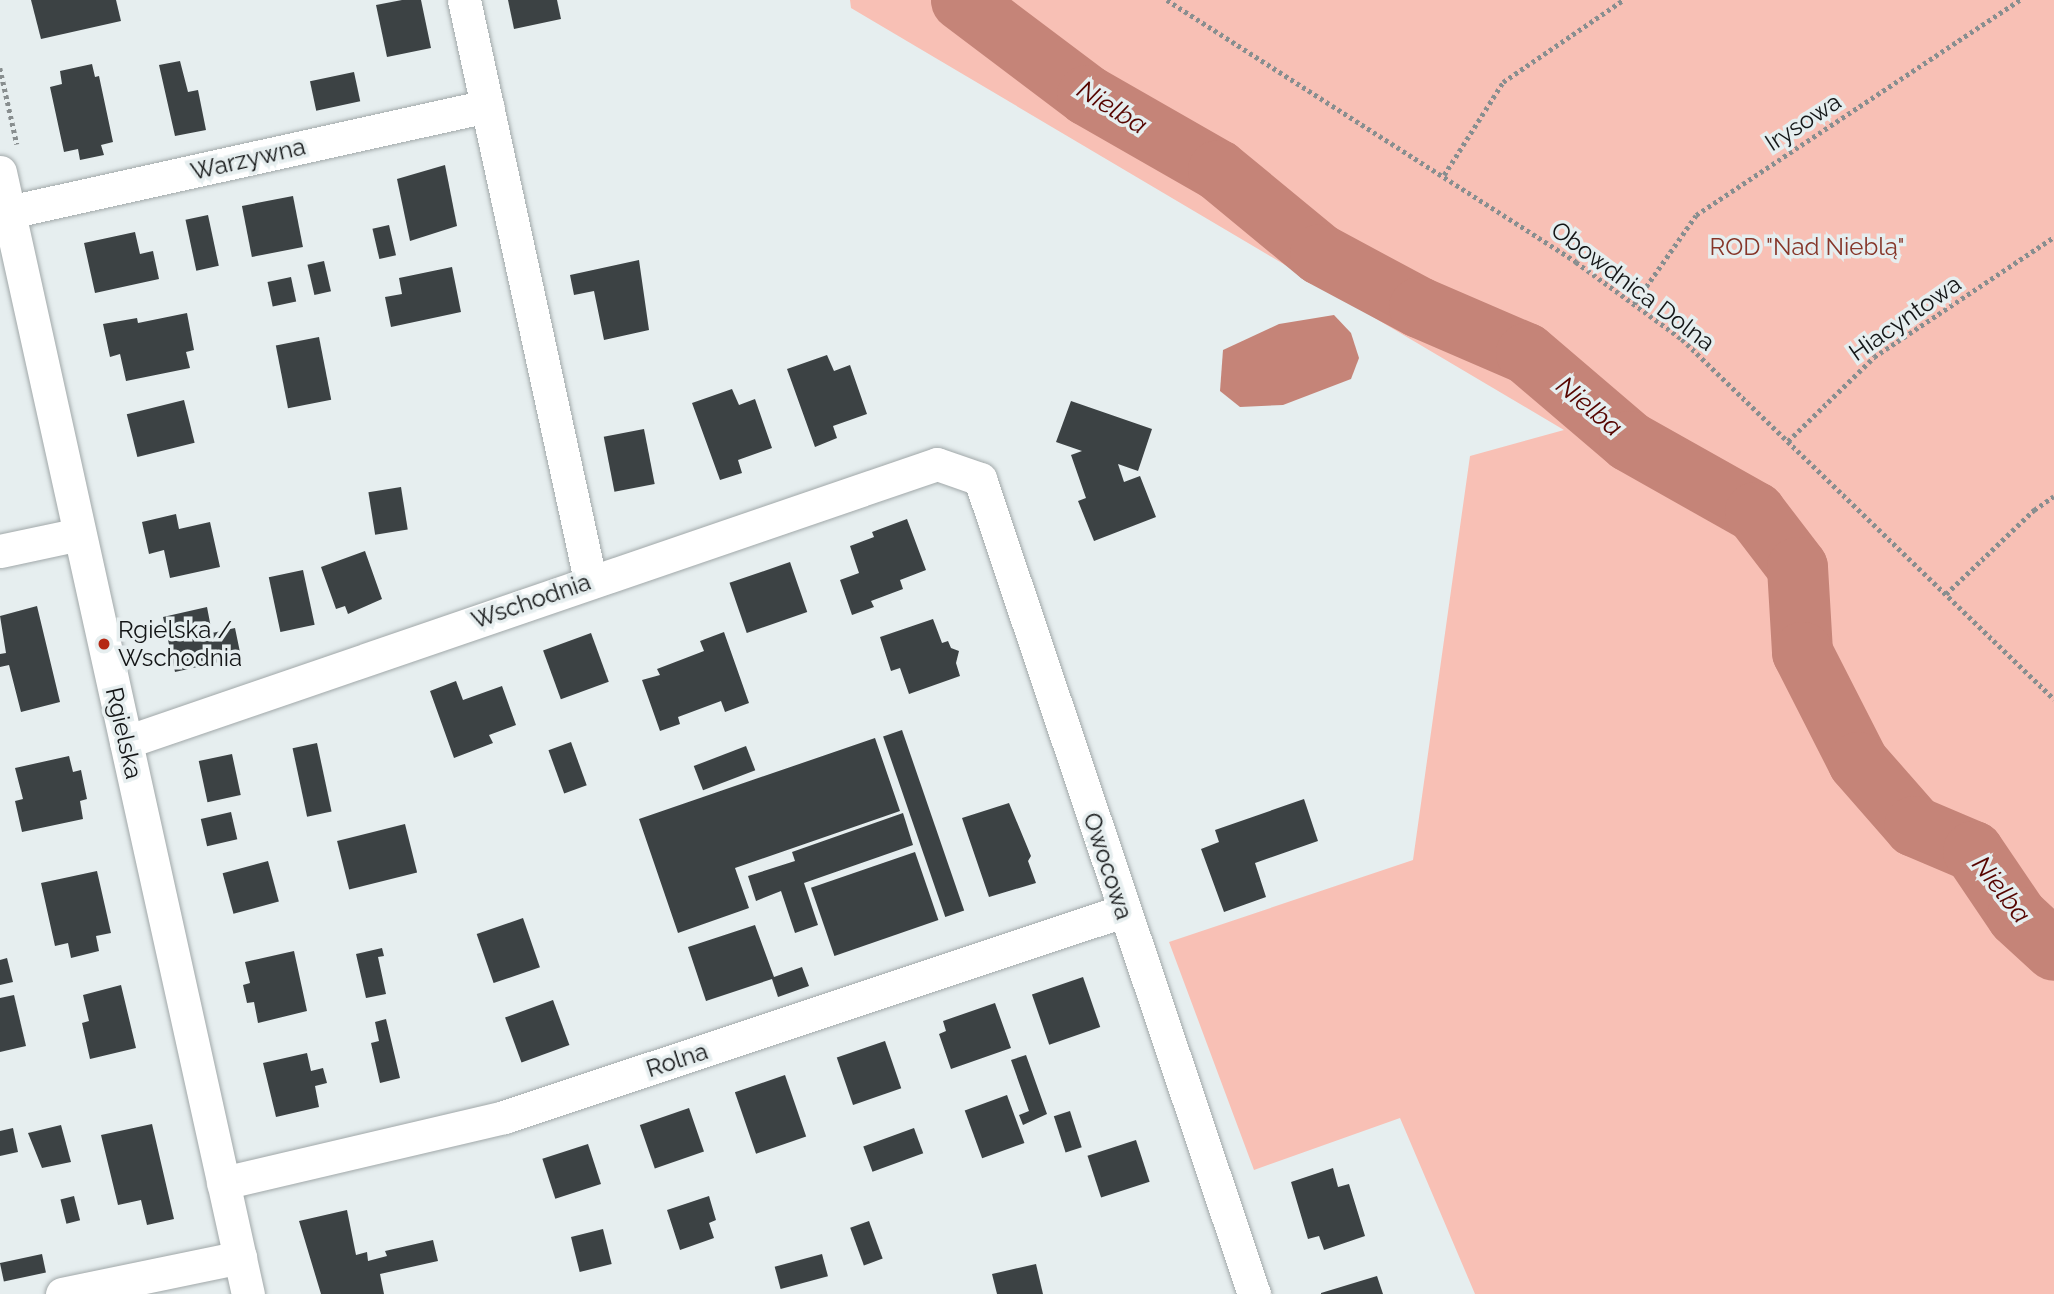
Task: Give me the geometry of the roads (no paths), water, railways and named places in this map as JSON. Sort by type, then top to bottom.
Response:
[{"type":"street","points":[[464,0],[590,580]]},
{"type":"street","name":"Warzywna","points":[[8,230],[487,106]]},
{"type":"street","name":"Rgielska","points":[[0,172],[8,230],[79,534],[248,1294]]},
{"type":"street","name":"Wschodnia","points":[[126,743],[590,580],[937,464]]},
{"type":"street","name":"Owocowa","points":[[937,464],[980,479],[1123,911],[1254,1294]]},
{"type":"street","points":[[0,551],[79,534]]},
{"type":"street","name":"Rolna","points":[[223,1183],[504,1117],[1123,911]]},
{"type":"street","points":[[62,1294],[240,1257]]},
{"type":"waterway","name":"Nielba","points":[[961,0],[1087,95],[1218,170],[1320,254],[1419,307],[1526,353],[1629,441],[1755,512],[1797,567],[1802,652],[1858,762],[1914,826],[1973,851],[2017,916],[2054,950]]},
{"type":"place","name":"Rgielska / Wschodnia","points":[[104,644]]},
{"type":"park label","name":"ROD \"Nad Nieblą\"","points":[[1807,247]]}]
